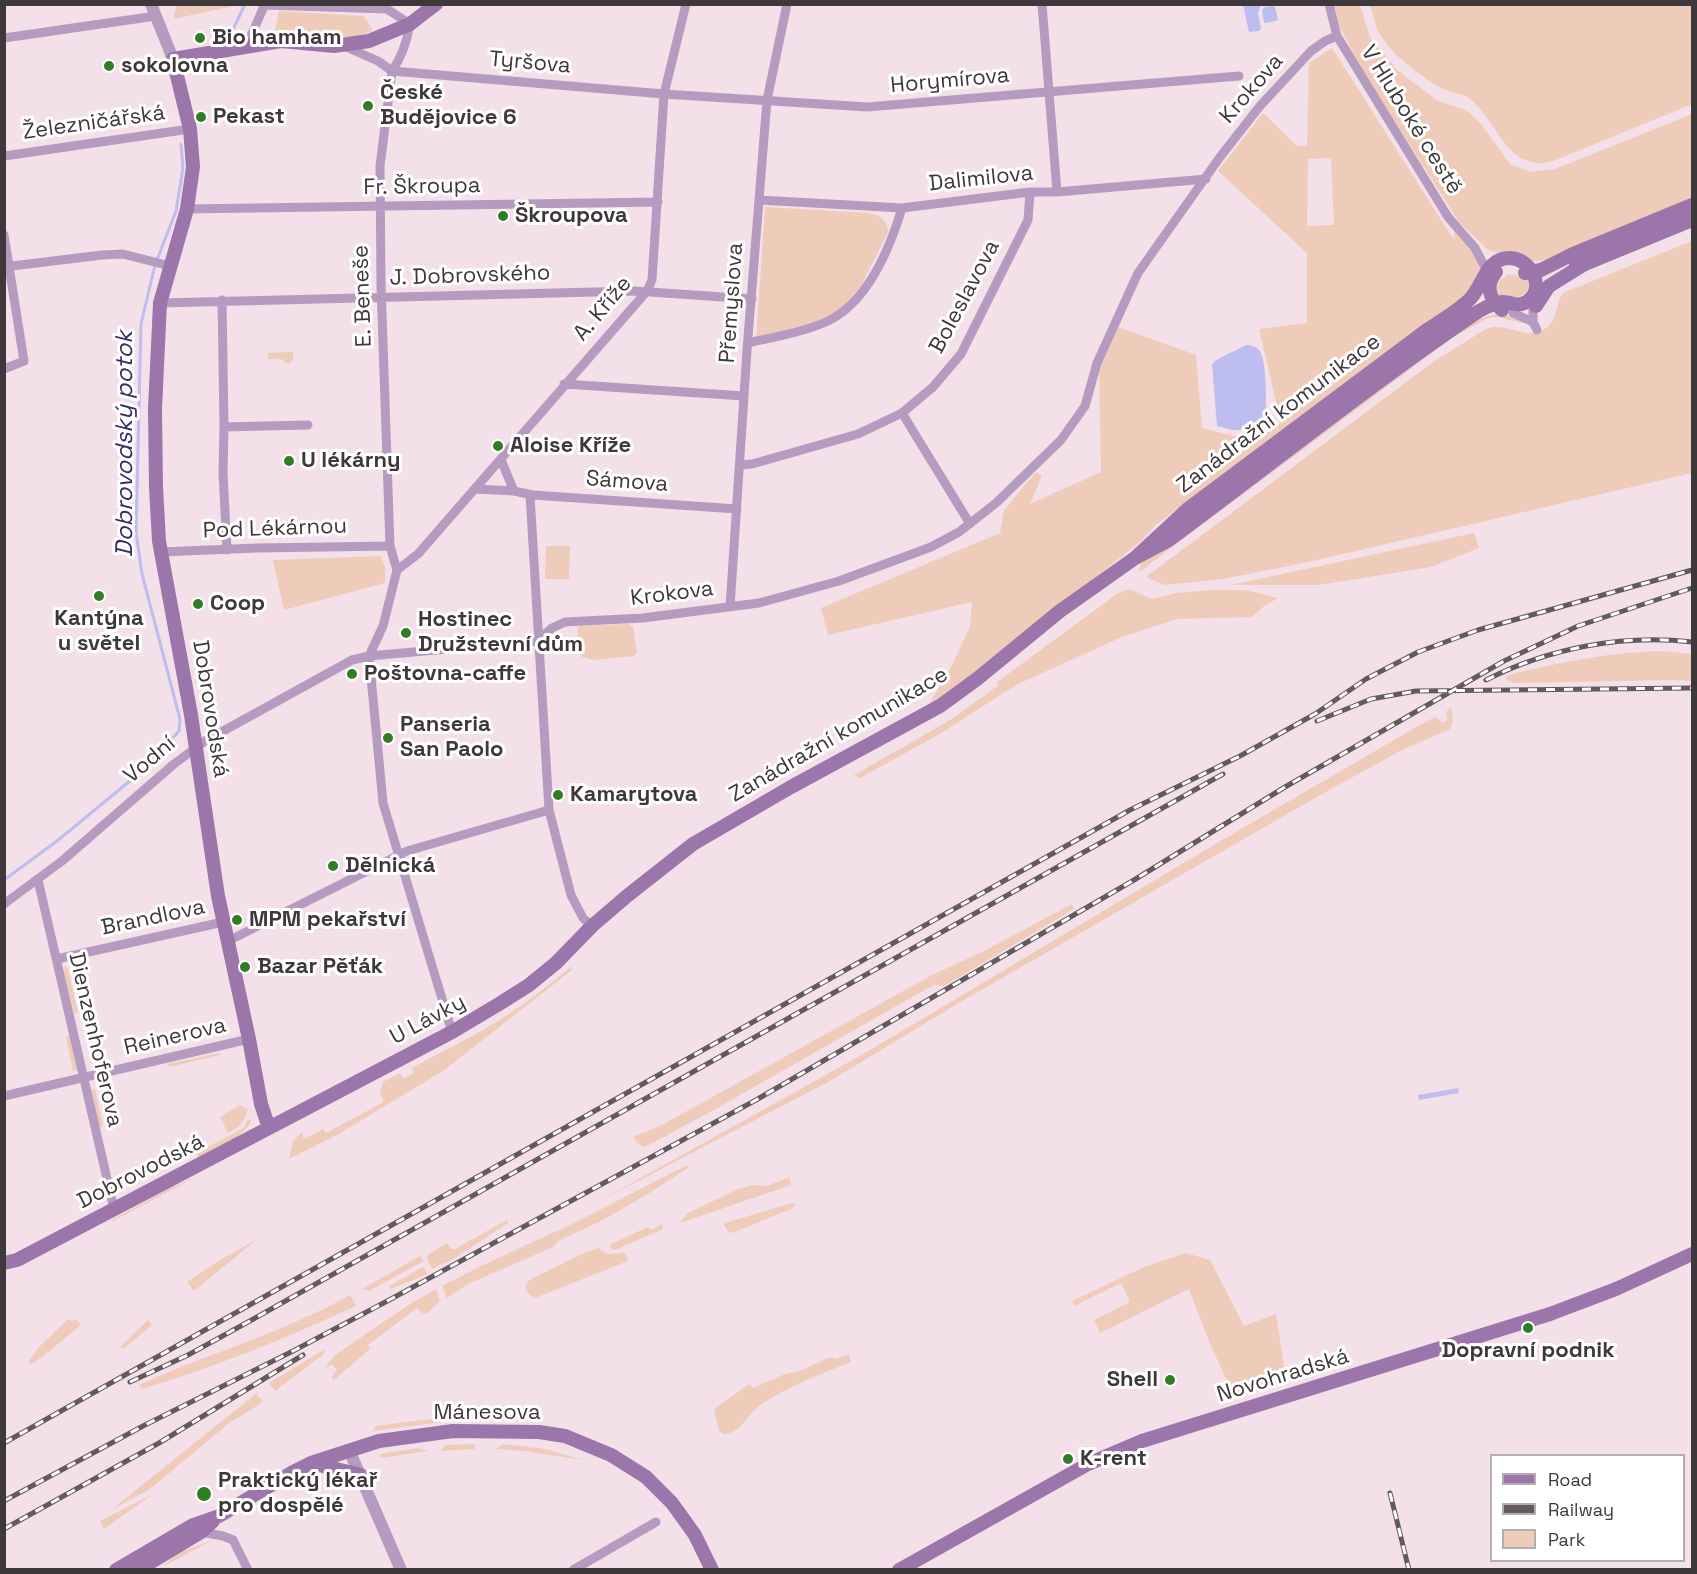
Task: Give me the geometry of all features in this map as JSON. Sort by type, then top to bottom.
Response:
[{"type":"main road","points":[[173,59],[247,45],[284,41],[343,45],[376,39],[410,24],[436,4]]},
{"type":"main road","name":"Dobrovodská","points":[[4,1263],[16,1260],[269,1128],[261,1104],[223,922],[207,831],[196,748],[161,552],[155,462],[160,303],[166,265],[187,209],[193,167],[190,129],[173,59]]},
{"type":"main road","points":[[1489,278],[1506,267],[1517,268],[1525,273],[1529,268],[1573,254],[1692,205]]},
{"type":"main road","points":[[1534,309],[1540,282],[1547,278],[1692,220]]},
{"type":"main road","points":[[1529,268],[1513,258],[1502,260],[1489,278],[1490,294],[1503,309],[1521,313],[1534,309],[1549,285],[1583,265]]},
{"type":"main road","points":[[1529,268],[1534,309]]},
{"type":"main road","name":"Zanádražní komunikace","points":[[1136,558],[1189,507],[1424,332],[1455,312],[1483,298],[1489,278]]},
{"type":"main road","points":[[1503,309],[1502,302],[1519,305],[1527,301],[1534,309]]},
{"type":"main road","name":"Zanádražní komunikace","points":[[592,926],[693,844],[940,705],[977,679],[1060,611],[1136,558],[1168,540],[1401,366],[1476,313],[1503,309]]},
{"type":"main road","name":"U Lávky","points":[[269,1128],[452,1032],[529,984],[556,963],[592,926]]},
{"type":"main road","name":"Novohradská","points":[[899,1569],[1088,1464],[1142,1441],[1550,1314],[1616,1289],[1692,1254]]},
{"type":"main road","name":"Mánesova","points":[[219,1516],[311,1463],[397,1437],[453,1431],[539,1432],[565,1437],[611,1455],[646,1477],[672,1503],[695,1535],[712,1569]]},
{"type":"main road","points":[[311,1463],[361,1475]]},
{"type":"main road","points":[[138,1569],[201,1532],[219,1516]]},
{"type":"main road","points":[[116,1569],[193,1525],[219,1516]]},
{"type":"street","name":"A. Kříže","points":[[398,570],[418,554],[647,291],[652,280],[664,94],[686,4]]},
{"type":"street","name":"Přemyslova","points":[[730,606],[767,100],[787,4]]},
{"type":"street","points":[[1042,4],[1057,192]]},
{"type":"street","name":"V Hluboké cestě","points":[[1329,4],[1337,36],[1448,217],[1475,248],[1489,278]]},
{"type":"street","points":[[247,45],[265,5],[383,9],[410,24]]},
{"type":"street","points":[[4,38],[154,10]]},
{"type":"street","name":"Dobrovodská","points":[[154,10],[173,59]]},
{"type":"street","name":"E. Beneše","points":[[398,570],[390,546],[381,297],[380,166],[392,71],[399,61],[410,24]]},
{"type":"street","name":"Krokova","points":[[537,641],[552,628],[565,622],[643,618],[759,603],[839,581],[931,547],[970,524],[996,503],[1061,440],[1085,406],[1097,363],[1138,273],[1220,157],[1260,106],[1311,51],[1337,36]]},
{"type":"street","points":[[343,45],[372,58],[392,71]]},
{"type":"street","name":"Tyršova","points":[[392,71],[664,94]]},
{"type":"street","name":"Horymírova","points":[[664,94],[867,107],[1239,76]]},
{"type":"street","name":"Železničářská","points":[[4,156],[190,129]]},
{"type":"street","name":"Dalimilova","points":[[759,200],[902,208],[1030,192],[1057,192],[1206,179]]},
{"type":"street","name":"Boleslavova","points":[[740,465],[753,464],[858,434],[902,413],[933,387],[961,354],[1028,220],[1030,192]]},
{"type":"street","name":"Fr. Škroupa","points":[[187,209],[658,202]]},
{"type":"street","points":[[748,344],[822,323],[849,306],[863,290],[880,262],[894,233],[902,208]]},
{"type":"street","points":[[4,235],[7,267],[24,361],[4,369]]},
{"type":"street","name":"V Hluboké cestě","points":[[1475,248],[1502,260]]},
{"type":"street","points":[[7,267],[123,254],[166,265]]},
{"type":"street","name":"J. Dobrovského","points":[[160,303],[647,291],[752,299]]},
{"type":"street","points":[[222,300],[223,473],[227,550]]},
{"type":"street","points":[[564,384],[744,396]]},
{"type":"street","points":[[902,413],[970,524]]},
{"type":"street","points":[[224,427],[309,425]]},
{"type":"street","points":[[501,460],[514,491]]},
{"type":"street","name":"Sámova","points":[[475,489],[737,509]]},
{"type":"street","points":[[530,495],[537,641],[549,810],[572,895],[578,910],[592,926]]},
{"type":"street","name":"Pod Lékárnou","points":[[161,552],[390,546]]},
{"type":"street","points":[[398,570],[382,626],[369,656],[383,803],[452,1032]]},
{"type":"street","points":[[369,656],[537,641]]},
{"type":"street","name":"Vodní","points":[[4,904],[38,880],[174,764],[205,741],[344,665],[369,656]]},
{"type":"street","points":[[228,941],[407,851],[549,810]]},
{"type":"street","name":"Dienzenhoferova","points":[[38,880],[114,1209]]},
{"type":"street","name":"Brandlova","points":[[57,959],[223,922]]},
{"type":"street","name":"Reinerova","points":[[4,1096],[249,1039]]},
{"type":"street","points":[[349,1450],[401,1569]]},
{"type":"street","points":[[573,1569],[656,1522]]},
{"type":"street","points":[[201,1532],[232,1540],[248,1569]]},
{"type":"green space","points":[[177,4],[239,5],[173,19]]},
{"type":"green space","points":[[1334,5],[1360,5],[1370,37],[1397,70],[1438,101],[1466,110],[1481,124],[1510,164],[1530,172],[1555,169],[1692,114],[1692,198],[1544,260],[1535,261],[1488,250],[1459,222],[1360,67],[1339,25]]},
{"type":"green space","points":[[1370,5],[1692,5],[1692,104],[1561,158],[1545,163],[1530,162],[1509,148],[1478,106],[1469,98],[1443,89],[1398,56],[1378,31]]},
{"type":"green space","points":[[279,11],[364,16],[373,30],[339,38],[275,30]]},
{"type":"green space","points":[[1332,48],[1454,240],[1455,230],[1470,246],[1482,267],[1464,300],[1407,336],[1156,525],[1140,542],[978,671],[928,706],[950,669],[970,627],[972,602],[828,635],[821,608],[1000,533],[1004,510],[1036,472],[1042,476],[1030,504],[1101,472],[1099,365],[1118,327],[1196,355],[1202,428],[1234,436],[1251,437],[1260,435],[1281,423],[1259,329],[1307,323],[1307,253],[1218,171],[1263,113],[1297,146],[1307,146],[1309,63]],"holes":[[[1331,158],[1334,225],[1307,226],[1308,159]]]},
{"type":"green space","points":[[765,207],[870,213],[883,219],[888,232],[861,286],[843,307],[811,323],[756,339]]},
{"type":"green space","points":[[1692,241],[1692,473],[1313,561],[1223,579],[1164,585],[1146,577],[1433,362],[1486,329],[1494,327],[1528,333],[1544,330],[1551,323],[1563,293]]},
{"type":"green space","points":[[1509,274],[1529,279],[1529,286],[1520,296],[1499,298],[1497,290],[1499,281]]},
{"type":"green space","points":[[1499,314],[1517,318],[1527,324],[1498,317],[1488,318],[1452,338],[1139,572],[1141,563],[1146,559],[1353,406],[1460,331],[1480,319]]},
{"type":"green space","points":[[293,352],[293,360],[289,364],[280,359],[268,359],[268,353]]},
{"type":"green space","points":[[1474,533],[1479,548],[1431,567],[1319,585],[1231,585]]},
{"type":"green space","points":[[546,546],[570,546],[569,579],[545,579]]},
{"type":"green space","points":[[381,556],[385,568],[385,583],[284,610],[273,560]]},
{"type":"green space","points":[[1129,589],[1152,599],[1177,593],[1211,590],[1246,590],[1278,598],[1264,606],[1252,617],[1177,619],[1122,637],[1016,685],[938,735],[860,778],[854,775],[947,722],[999,685],[997,682],[1117,594]]},
{"type":"green space","points":[[629,624],[633,627],[637,653],[634,656],[594,660],[582,657],[577,630],[580,626]]},
{"type":"green space","points":[[1663,651],[1692,654],[1692,681],[1515,683],[1507,681],[1507,676],[1512,674],[1568,662],[1624,653]]},
{"type":"green space","points":[[1451,707],[1453,721],[1450,729],[1402,750],[1322,794],[964,1000],[828,1082],[594,1204],[865,1053],[1418,726],[1435,717],[1444,723],[1448,718],[1446,712]]},
{"type":"green space","points":[[1072,904],[1074,909],[944,986],[934,985],[645,1147],[638,1144],[633,1137],[662,1125],[932,975],[984,951]]},
{"type":"green space","points":[[65,966],[68,969],[78,1013],[74,1013],[64,973]]},
{"type":"green space","points":[[571,967],[572,970],[443,1071],[337,1135],[289,1159],[293,1141],[302,1132],[304,1139],[323,1129],[326,1133],[384,1102],[380,1092],[383,1082],[400,1073],[403,1079],[414,1073],[412,1068],[473,1036],[503,1017]]},
{"type":"green space","points":[[70,1035],[77,1070],[73,1071],[66,1036]]},
{"type":"green space","points":[[219,1053],[220,1055],[169,1067],[168,1064]]},
{"type":"green space","points":[[95,1089],[103,1126],[99,1127],[91,1090]]},
{"type":"green space","points":[[240,1105],[248,1109],[245,1117],[239,1126],[228,1133],[220,1117]]},
{"type":"green space","points":[[252,1119],[243,1132],[230,1142],[198,1157],[196,1153],[244,1128],[247,1121]]},
{"type":"green space","points":[[687,1165],[688,1168],[601,1221],[558,1241],[553,1247],[468,1284],[447,1298],[442,1286],[576,1222]]},
{"type":"green space","points":[[196,1177],[113,1221],[110,1221],[168,1189]]},
{"type":"green space","points":[[790,1177],[791,1185],[680,1223],[688,1213],[738,1189],[753,1185],[767,1186]]},
{"type":"green space","points":[[97,1189],[100,1201],[83,1210],[74,1194]]},
{"type":"green space","points":[[792,1203],[796,1204],[793,1208],[737,1231],[729,1233],[724,1225],[725,1223]]},
{"type":"green space","points":[[507,1220],[508,1223],[455,1258],[432,1269],[427,1259],[428,1255],[447,1243],[451,1249],[455,1249]]},
{"type":"green space","points":[[662,1224],[663,1229],[615,1250],[609,1247],[648,1227],[651,1230]]},
{"type":"green space","points":[[256,1240],[194,1291],[187,1282],[220,1260]]},
{"type":"green space","points":[[598,1248],[608,1254],[625,1253],[628,1261],[535,1298],[525,1288],[529,1280]]},
{"type":"green space","points":[[1186,1253],[1210,1260],[1244,1326],[1276,1314],[1285,1373],[1278,1383],[1244,1395],[1231,1389],[1210,1344],[1189,1289],[1100,1333],[1094,1320],[1130,1302],[1121,1283],[1074,1306],[1072,1301],[1144,1267]]},
{"type":"green space","points":[[420,1256],[424,1261],[369,1291],[362,1289]]},
{"type":"green space","points":[[423,1267],[428,1274],[391,1289],[389,1286]]},
{"type":"green space","points":[[436,1289],[440,1301],[427,1313],[422,1313],[417,1308],[368,1345],[370,1349],[334,1380],[331,1378],[337,1370],[332,1364],[324,1369],[335,1355]]},
{"type":"green space","points":[[350,1295],[356,1306],[303,1330],[197,1371],[142,1389],[139,1385],[299,1321]]},
{"type":"green space","points":[[68,1319],[72,1321],[76,1319],[81,1325],[29,1365],[29,1361],[39,1347]]},
{"type":"green space","points":[[148,1320],[152,1325],[123,1349],[120,1347]]},
{"type":"green space","points":[[325,1349],[324,1354],[275,1391],[269,1383]]},
{"type":"green space","points":[[849,1354],[851,1362],[772,1398],[757,1408],[735,1431],[723,1434],[719,1431],[714,1409],[749,1384],[753,1388],[830,1357],[836,1359]]},
{"type":"green space","points":[[257,1393],[257,1396],[263,1400],[260,1404],[228,1424],[150,1489],[111,1510]]},
{"type":"green space","points":[[468,1414],[489,1416],[373,1431],[376,1426]]},
{"type":"green space","points":[[475,1444],[475,1449],[440,1451],[445,1445]]},
{"type":"green space","points":[[503,1444],[545,1449],[583,1460],[496,1449]]},
{"type":"green space","points":[[419,1448],[428,1451],[381,1458],[379,1455],[385,1453]]},
{"type":"green space","points":[[153,1494],[104,1529],[100,1521]]},
{"type":"green space","points":[[213,1540],[162,1567],[178,1553]]},
{"type":"water","points":[[1243,5],[1261,5],[1258,13],[1261,29],[1259,31],[1249,32]]},
{"type":"water","points":[[1273,6],[1278,19],[1264,23],[1262,10]]},
{"type":"water","points":[[1246,345],[1259,350],[1262,356],[1266,388],[1266,429],[1233,430],[1217,426],[1212,364]]},
{"type":"water","points":[[1458,1088],[1459,1093],[1419,1100],[1418,1095]]},
{"type":"waterway","name":"Dobrovodský potok","points":[[229,38],[245,4]]},
{"type":"waterway","name":"Dobrovodský potok","points":[[4,880],[57,841],[142,771],[179,731],[180,719],[142,574],[136,532],[141,324],[155,265],[176,211],[183,168],[181,144]]},
{"type":"railway","points":[[4,1443],[1130,810],[1240,756],[1315,714],[1366,679],[1418,652],[1478,630],[1692,570]]},
{"type":"railway","points":[[4,1501],[143,1426],[391,1299],[756,1100],[1134,880],[1285,787],[1504,661],[1578,626],[1692,588]]},
{"type":"railway","points":[[1486,680],[1535,659],[1586,646],[1639,640],[1692,642]]},
{"type":"railway","points":[[1317,721],[1371,699],[1416,691],[1692,688]]},
{"type":"railway","points":[[130,1382],[188,1355],[248,1322],[1223,774]]},
{"type":"railway","points":[[4,1529],[159,1443],[303,1355]]},
{"type":"railway","points":[[1390,1493],[1409,1570]]},
{"type":"place","name":"Bio hamham","points":[[200,38]]},
{"type":"place","name":"sokolovna","points":[[109,66]]},
{"type":"place","name":"České Budějovice 6","points":[[368,106]]},
{"type":"place","name":"Pekast","points":[[201,117]]},
{"type":"place","name":"Škroupova","points":[[503,216]]},
{"type":"place","name":"Aloise Kříže","points":[[498,446]]},
{"type":"place","name":"U lékárny","points":[[289,461]]},
{"type":"place","name":"Kantýna u světel","points":[[99,596]]},
{"type":"place","name":"Coop","points":[[198,604]]},
{"type":"place","name":"Hostinec Družstevní dům","points":[[406,633]]},
{"type":"place","name":"Poštovna-caffe","points":[[352,674]]},
{"type":"place","name":"Panseria San Paolo","points":[[388,738]]},
{"type":"place","name":"Kamarytova","points":[[558,795]]},
{"type":"place","name":"Dělnická","points":[[333,866]]},
{"type":"place","name":"MPM pekařství","points":[[237,920]]},
{"type":"place","name":"Bazar Pěťák","points":[[245,967]]},
{"type":"place","name":"Dopravní podnik","points":[[1528,1328]]},
{"type":"place","name":"Shell","points":[[1170,1380]]},
{"type":"place","name":"K-rent","points":[[1068,1459]]},
{"type":"place","name":"Praktický lékař pro dospělé","points":[[204,1494]]}]
